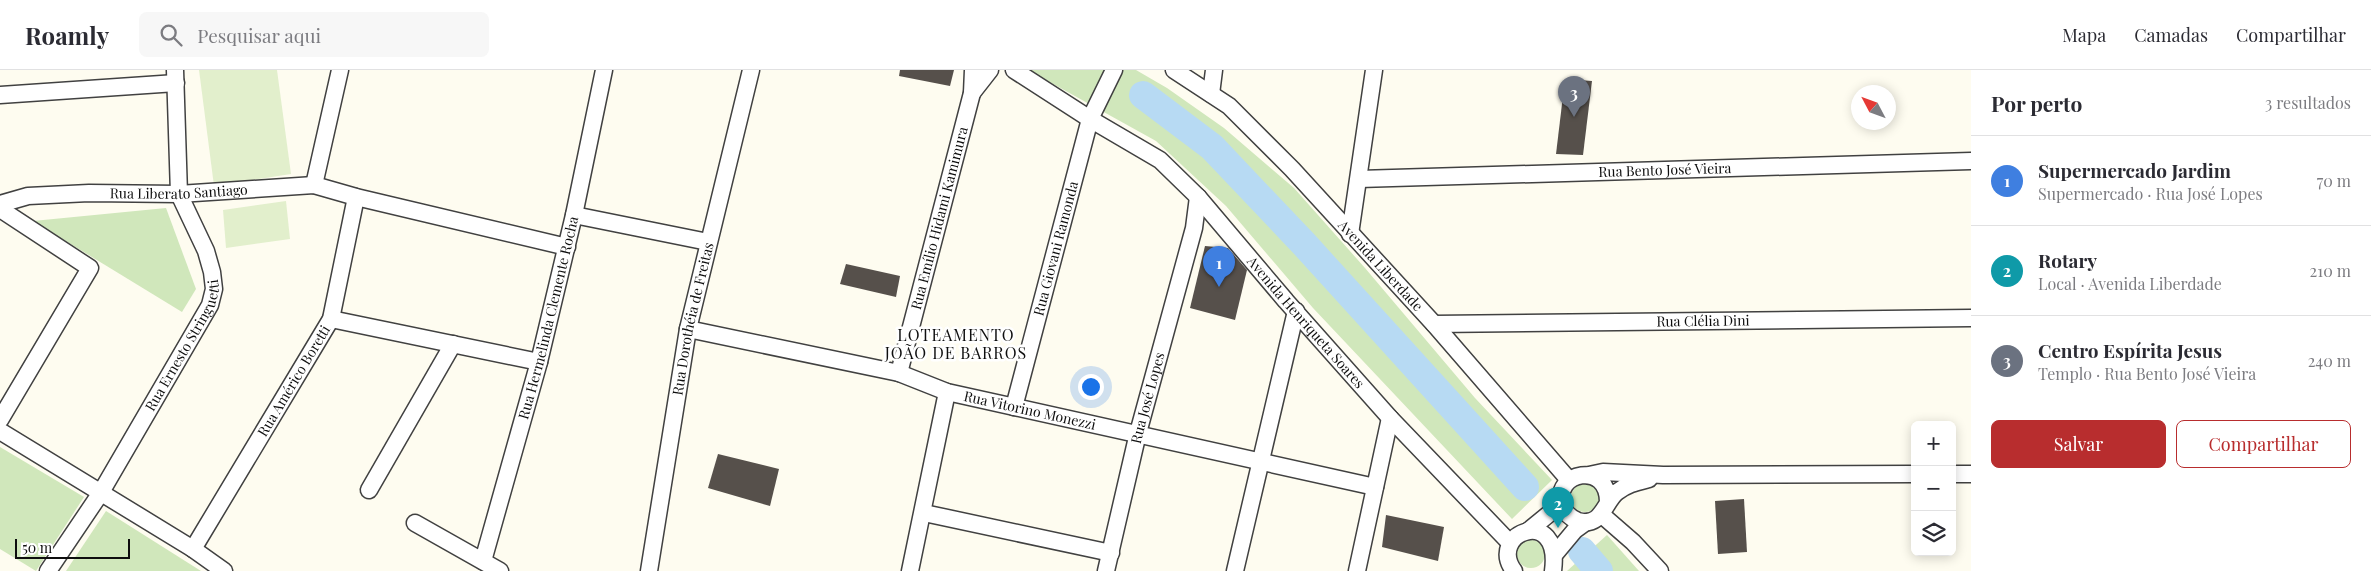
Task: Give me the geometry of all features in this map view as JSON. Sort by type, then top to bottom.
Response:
[{"type":"street","points":[[314,185],[340,70]]},
{"type":"street","name":"Rua Hermelinda Clemente Rocha","points":[[483,561],[539,362],[567,247],[604,70]]},
{"type":"street","name":"Rua Dorothéia de Freitas","points":[[647,568],[688,329],[751,70]]},
{"type":"street","name":"Rua Emílio Hidami Kamimura","points":[[899,373],[972,93],[973,70]]},
{"type":"street","name":"Rua Emílio Hidami Kamimura","points":[[972,93],[990,70]]},
{"type":"street","name":"Avenida Henriqueta Soares","points":[[1014,70],[1090,119],[1160,160],[1198,198],[1390,418],[1509,561]]},
{"type":"street","name":"Rua Giovani Ramonda","points":[[1014,408],[1090,119],[1114,70]]},
{"type":"street","name":"Avenida Liberdade","points":[[1174,70],[1229,106],[1292,169],[1434,324],[1569,480]]},
{"type":"street","points":[[1211,94],[1214,70]]},
{"type":"street","points":[[1350,234],[1374,70]]},
{"type":"street","points":[[0,95],[175,76]]},
{"type":"street","name":"Rua Ernesto Stringuetti","points":[[48,571],[100,494],[210,305],[214,289],[212,272],[206,251],[179,194],[175,76]]},
{"type":"street","name":"Rua Bento José Vieira","points":[[1359,179],[1971,162]]},
{"type":"street","name":"Rua Liberato Santiago","points":[[0,204],[28,196],[89,193],[179,194],[314,185],[356,197],[567,247]]},
{"type":"street","name":"Rua Américo Boretti","points":[[193,549],[331,319],[356,197]]},
{"type":"street","name":"Rua José Lopes","points":[[1106,571],[1138,433],[1194,228],[1198,198]]},
{"type":"street","points":[[0,210],[90,268],[0,420]]},
{"type":"street","points":[[574,215],[708,242]]},
{"type":"street","points":[[1194,228],[1216,219]]},
{"type":"street","points":[[1235,571],[1259,461],[1296,311]]},
{"type":"street","name":"Rua Clélia Dini","points":[[1434,324],[1971,318]]},
{"type":"street","points":[[331,319],[539,362]]},
{"type":"street","name":"Rua Vitorino Monezzi","points":[[688,329],[899,373],[948,392],[1014,408],[1138,433],[1375,487]]},
{"type":"street","points":[[369,490],[453,344]]},
{"type":"street","points":[[910,571],[924,513],[948,392]]},
{"type":"street","points":[[1357,571],[1390,418]]},
{"type":"street","points":[[0,431],[100,494],[193,549],[224,571]]},
{"type":"street","points":[[1509,561],[1514,537],[1528,531],[1554,509],[1569,480],[1581,475],[1603,472],[1663,475],[1911,474]]},
{"type":"street","points":[[1956,474],[1971,474]]},
{"type":"street","points":[[1589,475],[1602,481],[1606,487],[1605,508],[1660,571]]},
{"type":"street","points":[[1552,563],[1575,530],[1586,522],[1596,519],[1616,492],[1631,483],[1663,475]]},
{"type":"street","points":[[1561,495],[1564,510],[1568,516],[1575,520],[1586,522]]},
{"type":"street","points":[[924,513],[1111,552]]},
{"type":"street","points":[[415,523],[500,571]]},
{"type":"street","points":[[1528,531],[1542,533],[1552,543],[1552,563]]},
{"type":"green space","points":[[199,70],[277,70],[291,174],[214,186]]},
{"type":"green space","points":[[1028,70],[1136,70],[1167,88],[1224,128],[1294,188],[1365,268],[1475,398],[1552,480],[1512,519],[1313,308],[1226,206],[1156,141]]},
{"type":"green space","points":[[286,201],[290,239],[226,248],[223,210]]},
{"type":"green space","points":[[166,208],[196,289],[182,312],[33,221]]},
{"type":"green space","points":[[0,447],[84,497],[36,571],[0,549]]},
{"type":"green space","points":[[1585,484],[1595,488],[1599,498],[1595,508],[1585,512],[1575,508],[1571,498],[1575,488]]},
{"type":"green space","points":[[106,511],[201,571],[66,571]]},
{"type":"green space","points":[[1607,535],[1639,571],[1567,571]]},
{"type":"green space","points":[[1531,540],[1541,544],[1545,554],[1541,564],[1531,568],[1521,564],[1517,554],[1521,544]]},
{"type":"building","points":[[900,70],[954,70],[950,86],[899,76]]},
{"type":"building","points":[[1565,79],[1592,81],[1583,155],[1556,154]]},
{"type":"building","points":[[1205,246],[1228,248],[1247,270],[1235,320],[1190,308]]},
{"type":"building","points":[[846,264],[900,276],[896,297],[840,284]]},
{"type":"building","points":[[718,454],[779,469],[770,506],[708,488]]},
{"type":"building","points":[[1744,499],[1747,552],[1718,554],[1715,501]]},
{"type":"building","points":[[1386,515],[1444,527],[1438,561],[1382,547]]},
{"type":"waterway","points":[[1143,95],[1212,147],[1305,245],[1525,487]]},
{"type":"waterway","points":[[1582,551],[1599,571]]},
{"type":"place","name":"Centro Espírita Jesus","points":[[1574,117]]},
{"type":"place","name":"Supermercado Jardim","points":[[1219,287]]},
{"type":"place","name":"Rotary","points":[[1558,528]]},
{"type":"district","name":"LOTEAMENTO JOÃO DE BARROS","points":[[956,344]]}]
